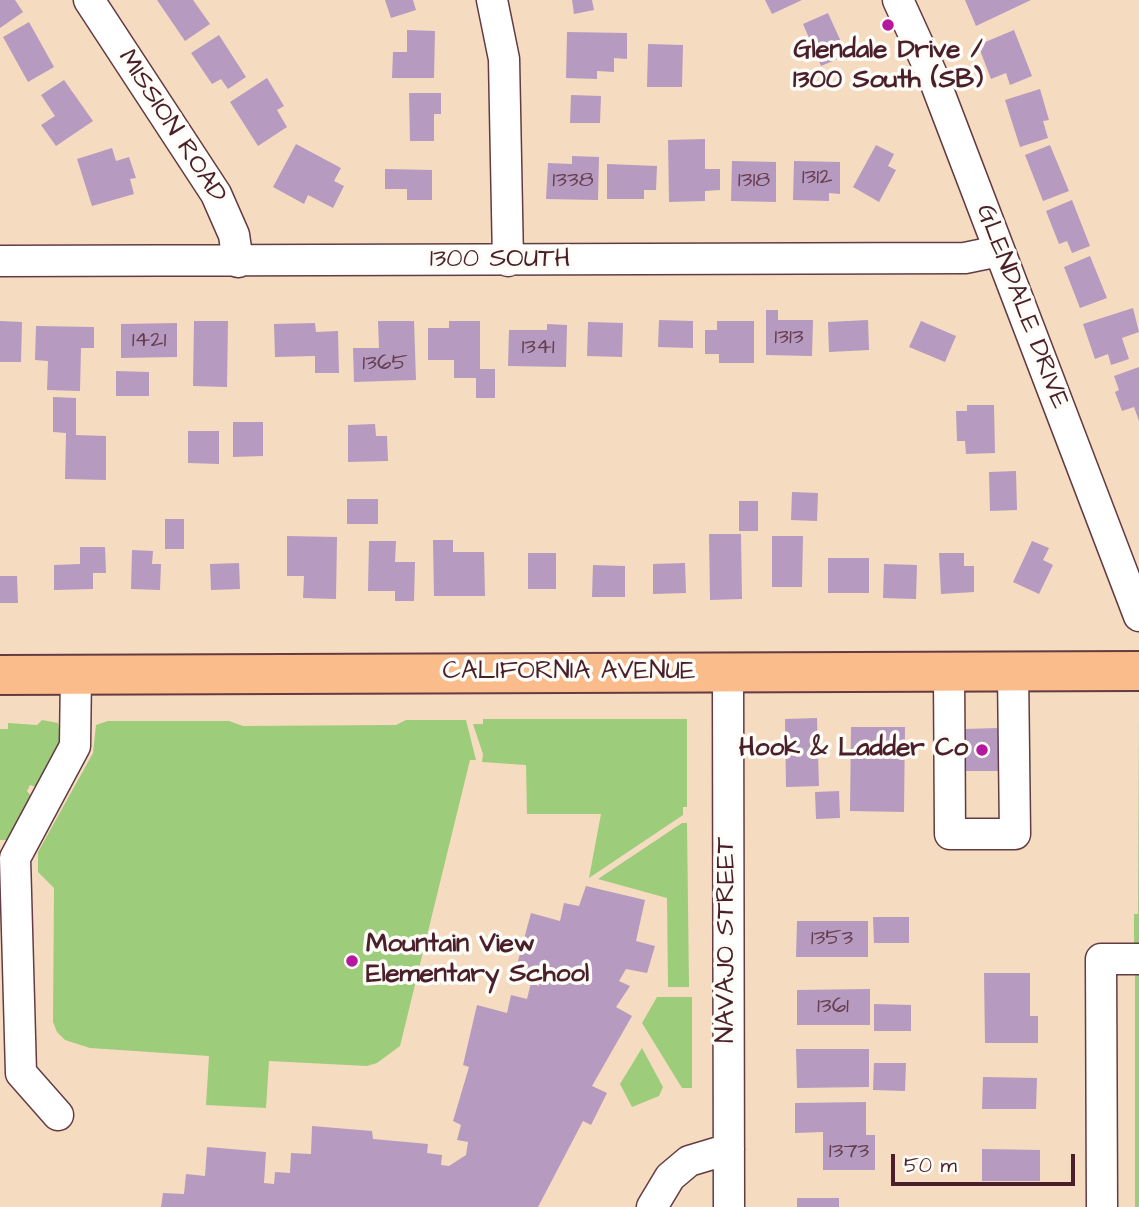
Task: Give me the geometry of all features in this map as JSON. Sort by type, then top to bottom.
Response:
[{"type":"main road","name":"CALIFORNIA AVENUE","points":[[0,675],[1139,671]]},
{"type":"street","name":"MISSION ROAD","points":[[89,0],[216,194],[234,235],[238,262]]},
{"type":"street","points":[[492,0],[504,59],[509,261]]},
{"type":"street","name":"GLENDALE DRIVE","points":[[898,0],[934,79],[1139,616]]},
{"type":"street","name":"1300 SOUTH","points":[[0,261],[965,258],[999,251]]},
{"type":"street","points":[[949,672],[950,834],[1015,834],[1013,672]]},
{"type":"street","name":"NAVAJO STREET","points":[[728,673],[729,1207]]},
{"type":"street","points":[[58,1115],[21,1073],[15,858],[75,746],[76,674]]},
{"type":"street","points":[[1102,1207],[1101,960],[1139,959]]},
{"type":"street","points":[[652,1207],[670,1177],[689,1161],[729,1149]]},
{"type":"green space","points":[[1139,716],[1139,949],[1134,949],[1134,914],[1138,914]]},
{"type":"green space","points":[[483,719],[687,719],[687,807],[683,807],[683,815],[589,878],[601,814],[527,814],[526,765],[482,762],[483,754],[473,724],[483,724]]},
{"type":"green space","points":[[42,720],[58,723],[61,744],[37,787],[30,785],[27,791],[31,796],[7,840],[0,840],[0,729],[8,729],[8,723],[37,725]]},
{"type":"green space","points":[[406,720],[466,720],[476,760],[470,760],[400,1046],[377,1063],[367,1066],[269,1061],[266,1108],[206,1105],[209,1056],[90,1048],[65,1040],[57,1032],[53,1022],[54,888],[38,872],[38,852],[93,753],[96,725],[108,721],[229,721],[243,726],[396,725]]},
{"type":"green space","points":[[682,823],[687,823],[689,987],[668,987],[667,898],[598,879]]},
{"type":"green space","points":[[1135,970],[1139,970],[1139,1207],[1135,1207]]},
{"type":"green space","points":[[657,997],[692,997],[692,1088],[682,1088],[642,1023]]},
{"type":"green space","points":[[642,1048],[663,1087],[659,1096],[632,1107],[620,1084]]},
{"type":"building","points":[[0,0],[15,0],[23,12],[0,28]]},
{"type":"building","points":[[157,0],[193,0],[210,24],[185,41]]},
{"type":"building","points":[[385,0],[413,0],[416,10],[391,18]]},
{"type":"building","points":[[572,0],[592,0],[594,10],[574,14]]},
{"type":"building","points":[[765,0],[802,0],[772,14]]},
{"type":"building","points":[[965,0],[1031,0],[976,26]]},
{"type":"building","points":[[828,13],[847,55],[821,66],[803,24]]},
{"type":"building","points":[[29,22],[54,67],[28,82],[3,37]]},
{"type":"building","points":[[407,30],[435,31],[434,78],[392,78],[393,52],[407,52]]},
{"type":"building","points":[[1014,30],[1032,76],[1010,85],[1006,73],[991,79],[978,45]]},
{"type":"building","points":[[567,32],[627,33],[627,59],[614,58],[614,72],[597,71],[597,79],[566,78]]},
{"type":"building","points":[[219,35],[246,77],[228,89],[221,79],[212,84],[191,53]]},
{"type":"building","points":[[648,44],[683,45],[682,87],[647,87]]},
{"type":"building","points":[[267,78],[284,106],[277,110],[287,127],[258,146],[230,102]]},
{"type":"building","points":[[64,80],[93,121],[56,146],[41,125],[55,116],[41,95]]},
{"type":"building","points":[[1040,89],[1049,120],[1043,121],[1048,138],[1020,147],[1005,100]]},
{"type":"building","points":[[409,93],[441,93],[441,114],[434,114],[434,141],[410,141]]},
{"type":"building","points":[[571,95],[601,96],[600,123],[570,123]]},
{"type":"building","points":[[705,139],[705,169],[720,169],[720,190],[705,191],[705,201],[669,202],[668,140]]},
{"type":"building","points":[[296,144],[341,168],[334,181],[344,186],[333,208],[308,195],[304,204],[273,187]]},
{"type":"building","points":[[876,145],[894,154],[888,166],[896,170],[879,202],[853,187]]},
{"type":"building","points":[[1050,145],[1069,191],[1043,201],[1025,155]]},
{"type":"building","points":[[112,148],[116,161],[129,157],[136,178],[130,179],[134,194],[92,206],[77,159]]},
{"type":"building","points":[[572,156],[599,157],[598,200],[546,199],[548,163],[572,164]]},
{"type":"building","points":[[732,161],[776,162],[776,202],[731,201]]},
{"type":"building","points":[[794,161],[840,162],[840,194],[829,193],[829,201],[793,200]]},
{"type":"building","points":[[607,164],[657,166],[656,190],[644,190],[644,199],[607,199]]},
{"type":"building","points":[[385,169],[432,170],[432,200],[407,200],[407,189],[385,189]]},
{"type":"building","points":[[1072,200],[1090,246],[1072,253],[1067,241],[1059,244],[1046,211]]},
{"type":"building","points":[[1090,256],[1107,298],[1080,308],[1064,267]]},
{"type":"building","points":[[1133,308],[1139,332],[1122,338],[1129,359],[1111,365],[1108,354],[1095,359],[1083,324]]},
{"type":"building","points":[[766,310],[778,310],[778,320],[813,320],[812,356],[766,355]]},
{"type":"building","points":[[659,320],[693,321],[693,348],[658,347]]},
{"type":"building","points":[[868,320],[869,350],[829,352],[828,322]]},
{"type":"building","points":[[0,321],[22,322],[21,362],[0,362]]},
{"type":"building","points":[[194,321],[228,321],[227,387],[193,386]]},
{"type":"building","points":[[378,321],[414,321],[416,380],[354,382],[353,348],[379,348]]},
{"type":"building","points":[[449,321],[480,321],[480,369],[495,369],[495,398],[476,398],[476,378],[454,378],[454,360],[428,360],[428,328],[449,328]]},
{"type":"building","points":[[717,321],[754,321],[754,363],[719,363],[719,354],[705,354],[705,330],[717,330]]},
{"type":"building","points":[[921,321],[956,336],[945,362],[909,347]]},
{"type":"building","points":[[588,322],[623,323],[622,357],[587,356]]},
{"type":"building","points":[[177,323],[177,357],[121,358],[121,324]]},
{"type":"building","points":[[315,323],[316,332],[338,331],[339,373],[315,373],[315,356],[275,357],[274,324]]},
{"type":"building","points":[[547,324],[567,325],[566,367],[508,366],[509,330],[547,330]]},
{"type":"building","points":[[36,326],[94,327],[94,348],[81,348],[80,391],[47,390],[48,361],[35,360]]},
{"type":"building","points":[[1139,367],[1139,421],[1134,407],[1122,411],[1115,392],[1119,390],[1114,376]]},
{"type":"building","points":[[116,371],[149,372],[149,396],[116,396]]},
{"type":"building","points":[[53,397],[76,398],[76,435],[106,436],[106,480],[65,479],[66,433],[53,432]]},
{"type":"building","points":[[967,405],[994,405],[995,453],[966,454],[965,441],[957,441],[956,411],[967,411]]},
{"type":"building","points":[[233,422],[263,422],[263,456],[233,457]]},
{"type":"building","points":[[375,424],[376,436],[387,436],[388,461],[348,462],[348,425]]},
{"type":"building","points":[[188,431],[219,431],[219,464],[188,463]]},
{"type":"building","points":[[1016,471],[1017,510],[990,511],[989,472]]},
{"type":"building","points":[[792,492],[818,493],[817,521],[791,520]]},
{"type":"building","points":[[347,499],[378,499],[378,524],[347,524]]},
{"type":"building","points":[[739,501],[758,501],[758,531],[739,531]]},
{"type":"building","points":[[165,519],[184,519],[184,549],[165,549]]},
{"type":"building","points":[[709,534],[741,534],[742,599],[710,600]]},
{"type":"building","points":[[287,536],[337,537],[336,599],[303,598],[304,576],[287,576]]},
{"type":"building","points":[[772,536],[803,536],[802,587],[772,587]]},
{"type":"building","points":[[433,540],[453,540],[453,552],[484,552],[485,596],[434,596]]},
{"type":"building","points":[[369,541],[396,541],[395,562],[415,562],[414,601],[395,601],[395,591],[368,591]]},
{"type":"building","points":[[1032,541],[1049,548],[1043,560],[1053,565],[1039,594],[1013,582]]},
{"type":"building","points":[[80,547],[105,547],[106,573],[93,573],[93,589],[54,590],[54,565],[80,564]]},
{"type":"building","points":[[132,550],[153,551],[152,564],[161,564],[160,590],[131,589]]},
{"type":"building","points":[[528,553],[556,553],[556,589],[528,589]]},
{"type":"building","points":[[939,553],[964,553],[964,566],[974,566],[974,592],[941,594]]},
{"type":"building","points":[[828,558],[869,558],[869,593],[828,593]]},
{"type":"building","points":[[239,563],[240,589],[211,590],[210,564]]},
{"type":"building","points":[[685,563],[686,593],[653,594],[653,564]]},
{"type":"building","points":[[884,564],[917,565],[916,599],[883,598]]},
{"type":"building","points":[[593,565],[625,566],[625,597],[592,597]]},
{"type":"building","points":[[0,576],[17,576],[18,603],[0,603]]},
{"type":"building","points":[[817,718],[819,786],[786,787],[785,719]]},
{"type":"building","points":[[851,727],[905,727],[904,812],[850,811]]},
{"type":"building","name":"Hook & Ladder Co","points":[[998,728],[999,771],[964,771],[964,729]]},
{"type":"building","points":[[839,791],[840,818],[816,819],[815,792]]},
{"type":"building","points":[[586,886],[645,900],[636,941],[655,946],[647,973],[626,969],[619,981],[630,986],[616,1007],[632,1016],[592,1086],[607,1093],[591,1125],[583,1121],[538,1207],[161,1207],[163,1193],[184,1194],[186,1174],[205,1176],[207,1147],[266,1152],[264,1183],[274,1184],[275,1172],[290,1173],[291,1153],[311,1154],[312,1126],[372,1131],[373,1139],[428,1144],[427,1153],[442,1155],[441,1165],[449,1166],[466,1155],[468,1142],[457,1140],[461,1125],[453,1121],[469,1067],[463,1065],[477,1005],[507,1013],[511,995],[527,999],[531,983],[539,986],[541,977],[515,972],[531,913],[560,921],[564,903],[579,906]]},
{"type":"building","points":[[873,917],[909,917],[909,943],[874,943]]},
{"type":"building","points":[[797,921],[868,921],[868,957],[796,957]]},
{"type":"building","points":[[984,973],[1030,973],[1030,1016],[1038,1016],[1038,1043],[985,1043]]},
{"type":"building","points":[[870,989],[870,1025],[797,1025],[797,990]]},
{"type":"building","points":[[874,1004],[911,1005],[911,1031],[874,1031]]},
{"type":"building","points":[[796,1049],[869,1049],[869,1087],[797,1088]]},
{"type":"building","points":[[874,1063],[906,1063],[905,1091],[873,1090]]},
{"type":"building","points":[[983,1077],[1037,1078],[1036,1109],[982,1109]]},
{"type":"building","points":[[866,1102],[866,1135],[875,1135],[875,1170],[823,1170],[823,1132],[795,1133],[795,1103]]},
{"type":"building","points":[[982,1149],[1040,1150],[1040,1181],[982,1181]]},
{"type":"building","points":[[797,1198],[839,1198],[839,1207],[797,1207]]},
{"type":"place","name":"Glendale Drive / 1300 South (SB)","points":[[888,25]]},
{"type":"place","name":"Hook & Ladder Co","points":[[982,750]]},
{"type":"place","name":"Mountain View Elementary School","points":[[352,961]]}]
